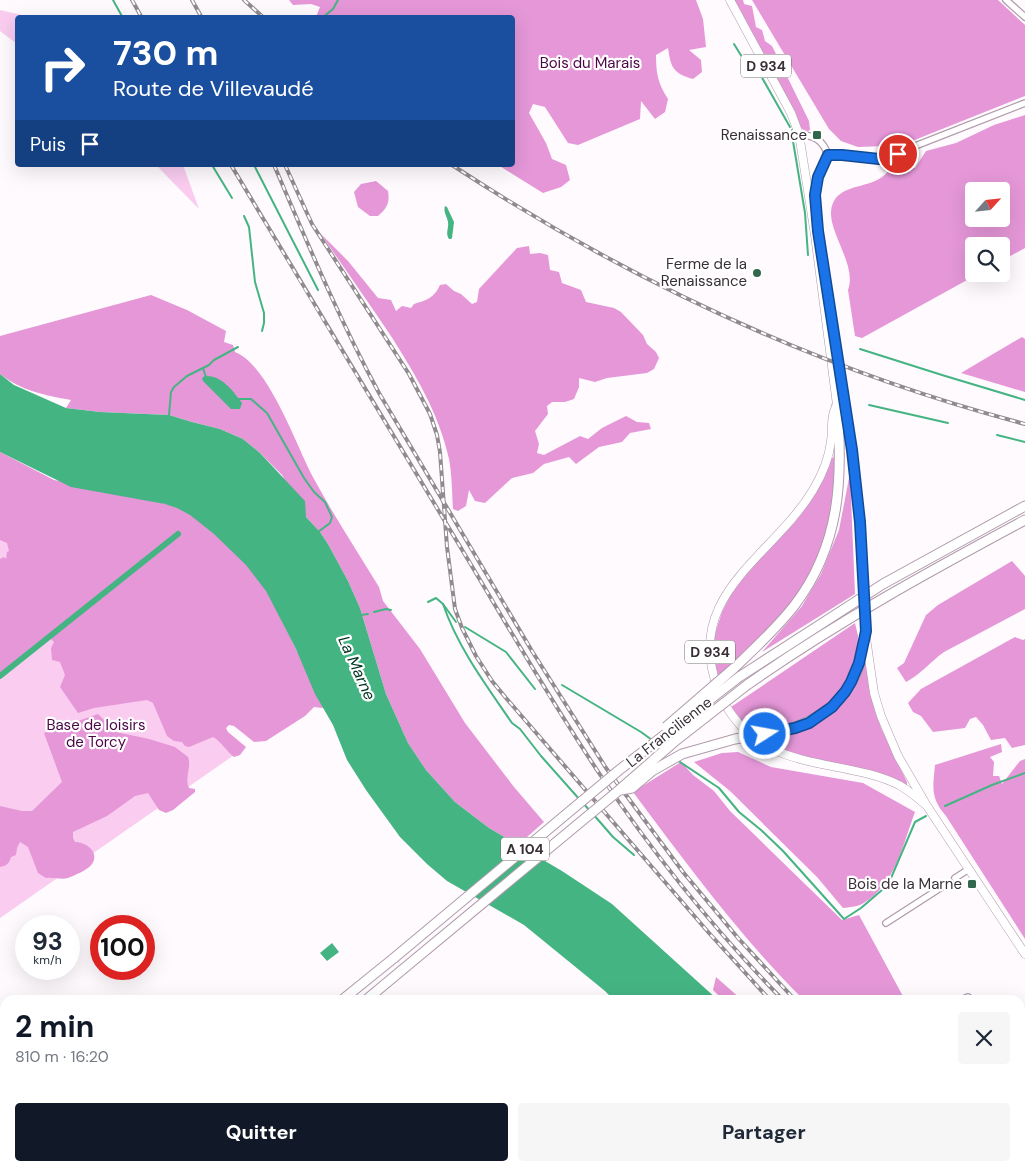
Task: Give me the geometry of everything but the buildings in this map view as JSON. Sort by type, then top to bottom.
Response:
[{"type":"highway","points":[[656,741],[660,731],[733,669],[758,645],[794,606],[808,584],[826,545],[836,512],[840,486],[841,454],[837,405]]},
{"type":"highway","name":"La Francilienne","points":[[348,995],[656,741],[739,677],[883,584],[1025,506]]},
{"type":"highway","name":"La Francilienne","points":[[372,995],[618,791],[674,742],[747,685],[788,656],[853,616],[1025,520]]},
{"type":"highway","points":[[618,791],[632,788],[652,771],[682,754],[735,739],[782,731],[809,723],[832,707],[845,692],[859,663],[866,631]]},
{"type":"main road","name":"D 934","points":[[730,0],[791,113],[803,145],[850,432],[860,522],[866,631],[874,693],[881,716],[898,756],[927,806]]},
{"type":"main road","name":"D 934","points":[[799,134],[815,235],[837,405],[832,413],[832,439],[829,456],[813,491],[785,527],[744,569],[730,587],[712,625],[710,661],[721,698],[748,734],[770,748],[797,759],[881,778],[900,786],[927,806]]},
{"type":"main road","points":[[927,806],[1025,954]]},
{"type":"street","points":[[1006,0],[1025,17]]},
{"type":"street","points":[[828,155],[879,159],[887,157],[1025,103]]},
{"type":"street","points":[[799,134],[817,138],[825,146],[828,155],[815,187],[818,231]]},
{"type":"street","points":[[955,878],[969,869]]},
{"type":"street","points":[[886,923],[945,885]]},
{"type":"green space","name":"Bois du Marais","points":[[289,0],[696,0],[703,19],[706,47],[689,50],[701,60],[702,72],[693,79],[674,69],[668,48],[656,55],[658,78],[668,99],[665,112],[655,119],[641,101],[640,119],[578,145],[568,143],[545,107],[533,104],[529,113],[546,143],[552,159],[566,165],[570,180],[561,187],[543,193],[501,167],[515,167],[515,15],[317,15],[320,7],[311,4],[293,5]]},
{"type":"green space","points":[[734,0],[743,0],[744,4],[752,6],[756,27],[762,30],[765,41],[772,46],[809,121],[810,130],[806,132],[801,128],[796,114]]},
{"type":"green space","points":[[752,0],[998,0],[1025,25],[1025,96],[907,143],[858,147],[841,141],[829,129]]},
{"type":"green space","points":[[0,10],[21,15],[15,15],[15,42],[0,31]]},
{"type":"green space","points":[[1025,115],[1025,248],[1010,256],[1010,237],[965,237],[965,281],[862,338],[855,336],[848,290],[850,281],[849,271],[834,231],[831,212],[833,203],[843,192],[879,179],[893,166],[915,168],[926,151],[956,143],[994,125]]},
{"type":"green space","points":[[158,167],[184,167],[199,209]]},
{"type":"green space","points":[[376,181],[388,191],[389,199],[386,208],[378,216],[370,216],[358,207],[354,192],[361,184]]},
{"type":"green space","points":[[320,233],[348,261],[378,298],[391,300],[396,311],[402,306],[411,308],[414,304],[426,300],[433,296],[440,285],[446,284],[472,304],[477,302],[479,289],[517,248],[529,246],[530,254],[540,253],[548,255],[550,270],[559,272],[562,283],[581,290],[586,302],[614,308],[621,312],[643,335],[647,344],[656,352],[659,358],[654,369],[647,373],[607,378],[595,382],[579,378],[579,387],[574,399],[565,402],[552,402],[547,406],[548,414],[535,431],[539,444],[537,453],[544,455],[580,436],[588,439],[602,428],[626,416],[637,422],[649,423],[651,429],[630,433],[622,442],[599,447],[576,464],[569,457],[544,464],[533,473],[512,478],[485,503],[475,501],[469,490],[466,506],[458,511],[453,509],[449,459],[445,442],[425,393],[389,333]]},
{"type":"green space","points":[[151,295],[187,310],[226,331],[224,342],[233,345],[235,352],[247,360],[259,373],[281,409],[322,493],[379,587],[383,601],[420,649],[465,723],[514,787],[544,822],[518,845],[489,828],[455,802],[426,770],[408,743],[386,694],[360,608],[348,581],[328,544],[306,517],[282,475],[260,453],[243,439],[220,429],[169,415],[100,412],[66,408],[71,400],[42,394],[25,388],[0,374],[0,336]]},
{"type":"green space","points":[[1022,337],[1025,339],[1025,392],[961,373]]},
{"type":"green space","name":"Base de loisirs de Torcy","points":[[0,452],[123,583],[237,753],[0,918]]},
{"type":"green space","points":[[0,452],[54,480],[185,508],[254,568],[325,707],[314,707],[305,716],[266,741],[254,742],[234,726],[229,725],[226,728],[228,732],[246,747],[240,755],[234,757],[213,737],[189,747],[185,746],[182,742],[174,741],[167,736],[153,703],[147,700],[94,708],[78,713],[60,687],[65,675],[60,662],[52,660],[51,648],[54,642],[49,637],[0,676],[0,559],[4,557],[6,559],[7,552],[9,551],[7,543],[0,540]]},
{"type":"green space","points":[[837,456],[835,484],[828,524],[820,551],[807,581],[797,597],[772,627],[716,680],[714,637],[722,612],[734,588],[795,522],[821,483],[832,458]]},
{"type":"green space","points":[[850,473],[855,594],[762,652],[802,606],[821,574],[839,530]]},
{"type":"green space","points":[[1012,561],[1025,576],[1025,609],[944,652],[906,682],[897,668],[904,663],[926,615],[938,605]]},
{"type":"green space","points":[[855,623],[858,636],[857,655],[849,677],[836,699],[810,717],[789,725],[753,730],[746,727],[731,707]]},
{"type":"green space","points":[[1015,637],[1025,639],[1025,745],[1012,748],[1005,738],[991,740],[976,717],[970,719],[965,728],[933,732],[921,716],[913,712],[908,703],[921,689]]},
{"type":"green space","points":[[866,657],[874,705],[881,728],[907,782],[907,786],[879,773],[790,753],[763,740],[790,735],[803,730],[826,718],[836,710],[846,700],[856,685]]},
{"type":"green space","points":[[98,714],[116,732],[175,747],[188,757],[188,784],[189,788],[195,789],[195,792],[173,810],[166,813],[159,810],[148,793],[135,796],[107,816],[73,832],[75,842],[79,842],[91,849],[94,860],[88,868],[68,878],[46,878],[38,873],[28,847],[20,842],[16,855],[11,857],[7,864],[0,867],[0,806],[22,811],[32,811],[62,782],[44,733]]},
{"type":"green space","points":[[1001,744],[1002,752],[990,757],[994,762],[993,776],[999,776],[1002,784],[1020,761],[1025,759],[1025,939],[937,804],[934,792],[935,765]]},
{"type":"green space","points":[[738,752],[771,767],[863,783],[915,812],[902,850],[883,887],[860,905],[843,908],[817,877],[730,791],[694,762],[722,753]]},
{"type":"green space","points":[[681,762],[693,775],[714,791],[730,811],[842,920],[859,915],[902,995],[799,995],[736,925],[633,792]]},
{"type":"green space","points":[[716,977],[736,995],[718,995],[713,990]]},
{"type":"water","points":[[445,206],[454,222],[451,239],[447,235],[448,222]]},
{"type":"water","name":"La Marne","points":[[0,374],[14,385],[66,408],[100,412],[169,415],[220,429],[243,439],[260,453],[305,501],[306,517],[328,544],[348,581],[360,608],[386,694],[408,743],[426,770],[455,802],[489,828],[562,871],[612,904],[712,995],[609,995],[524,925],[447,881],[400,837],[366,790],[347,760],[333,725],[315,694],[296,649],[266,591],[246,565],[214,534],[190,515],[177,508],[165,504],[71,487],[0,452]]},
{"type":"water","points":[[211,376],[222,381],[242,403],[240,409],[231,409],[203,381],[202,378]]},
{"type":"water","points":[[332,943],[339,952],[327,961],[320,953]]},
{"type":"waterway","points":[[113,0],[121,15]]},
{"type":"waterway","points":[[326,15],[333,9],[338,0]]},
{"type":"waterway","points":[[734,44],[742,57],[752,60],[790,127]]},
{"type":"waterway","points":[[793,141],[805,213],[808,255]]},
{"type":"waterway","points":[[213,167],[232,198]]},
{"type":"waterway","points":[[255,167],[318,290]]},
{"type":"waterway","points":[[244,216],[249,227],[255,282],[264,313],[262,331]]},
{"type":"waterway","points":[[169,415],[171,392],[174,387],[187,376],[238,347]]},
{"type":"waterway","points":[[860,349],[1025,400]]},
{"type":"waterway","points":[[203,368],[206,377]]},
{"type":"waterway","points":[[238,399],[251,399],[267,413],[304,478],[314,492],[325,502],[332,517],[330,523],[318,532]]},
{"type":"waterway","points":[[869,405],[948,423]]},
{"type":"waterway","points":[[997,435],[1025,442]]},
{"type":"waterway","points":[[0,676],[178,534]]},
{"type":"waterway","points":[[428,602],[436,598],[443,604],[456,622]]},
{"type":"waterway","points":[[443,604],[456,636],[512,723],[520,729],[580,800]]},
{"type":"waterway","points":[[374,612],[386,609],[391,610]]},
{"type":"waterway","points":[[361,615],[368,614]]},
{"type":"waterway","points":[[465,627],[506,652],[535,689]]},
{"type":"waterway","points":[[562,685],[652,740]]},
{"type":"waterway","points":[[677,760],[719,788],[739,812],[783,851],[844,919],[861,908],[882,890],[891,878],[915,822],[926,816]]},
{"type":"waterway","points":[[945,806],[1025,773]]},
{"type":"waterway","points":[[583,803],[590,811]]},
{"type":"waterway","points":[[593,814],[613,837],[634,855]]},
{"type":"railway","points":[[132,0],[140,15]]},
{"type":"railway","points":[[192,0],[200,15]]},
{"type":"railway","points":[[244,0],[261,15]]},
{"type":"railway","points":[[232,167],[532,666],[599,773],[641,833],[686,891],[733,947],[778,995]]},
{"type":"railway","points":[[275,167],[337,309],[364,365],[532,651],[606,768],[683,872],[738,938],[790,995]]},
{"type":"railway","points":[[286,167],[312,224],[409,374],[430,414],[440,452],[447,547],[455,609],[476,656],[492,681],[506,698],[709,933],[765,995]]},
{"type":"railway","points":[[455,167],[587,247],[657,284],[728,318],[800,349],[874,377],[949,402],[1025,424]]},
{"type":"place","name":"Renaissance","points":[[817,135]]},
{"type":"place","name":"Ferme de la Renaissance","points":[[757,273]]},
{"type":"place","name":"Bois de la Marne","points":[[972,884]]},
{"type":"route","points":[[765,734],[809,723],[832,707],[845,692],[859,663],[866,631],[860,522],[850,432],[818,231],[815,187],[828,155],[879,159],[898,154]]}]
